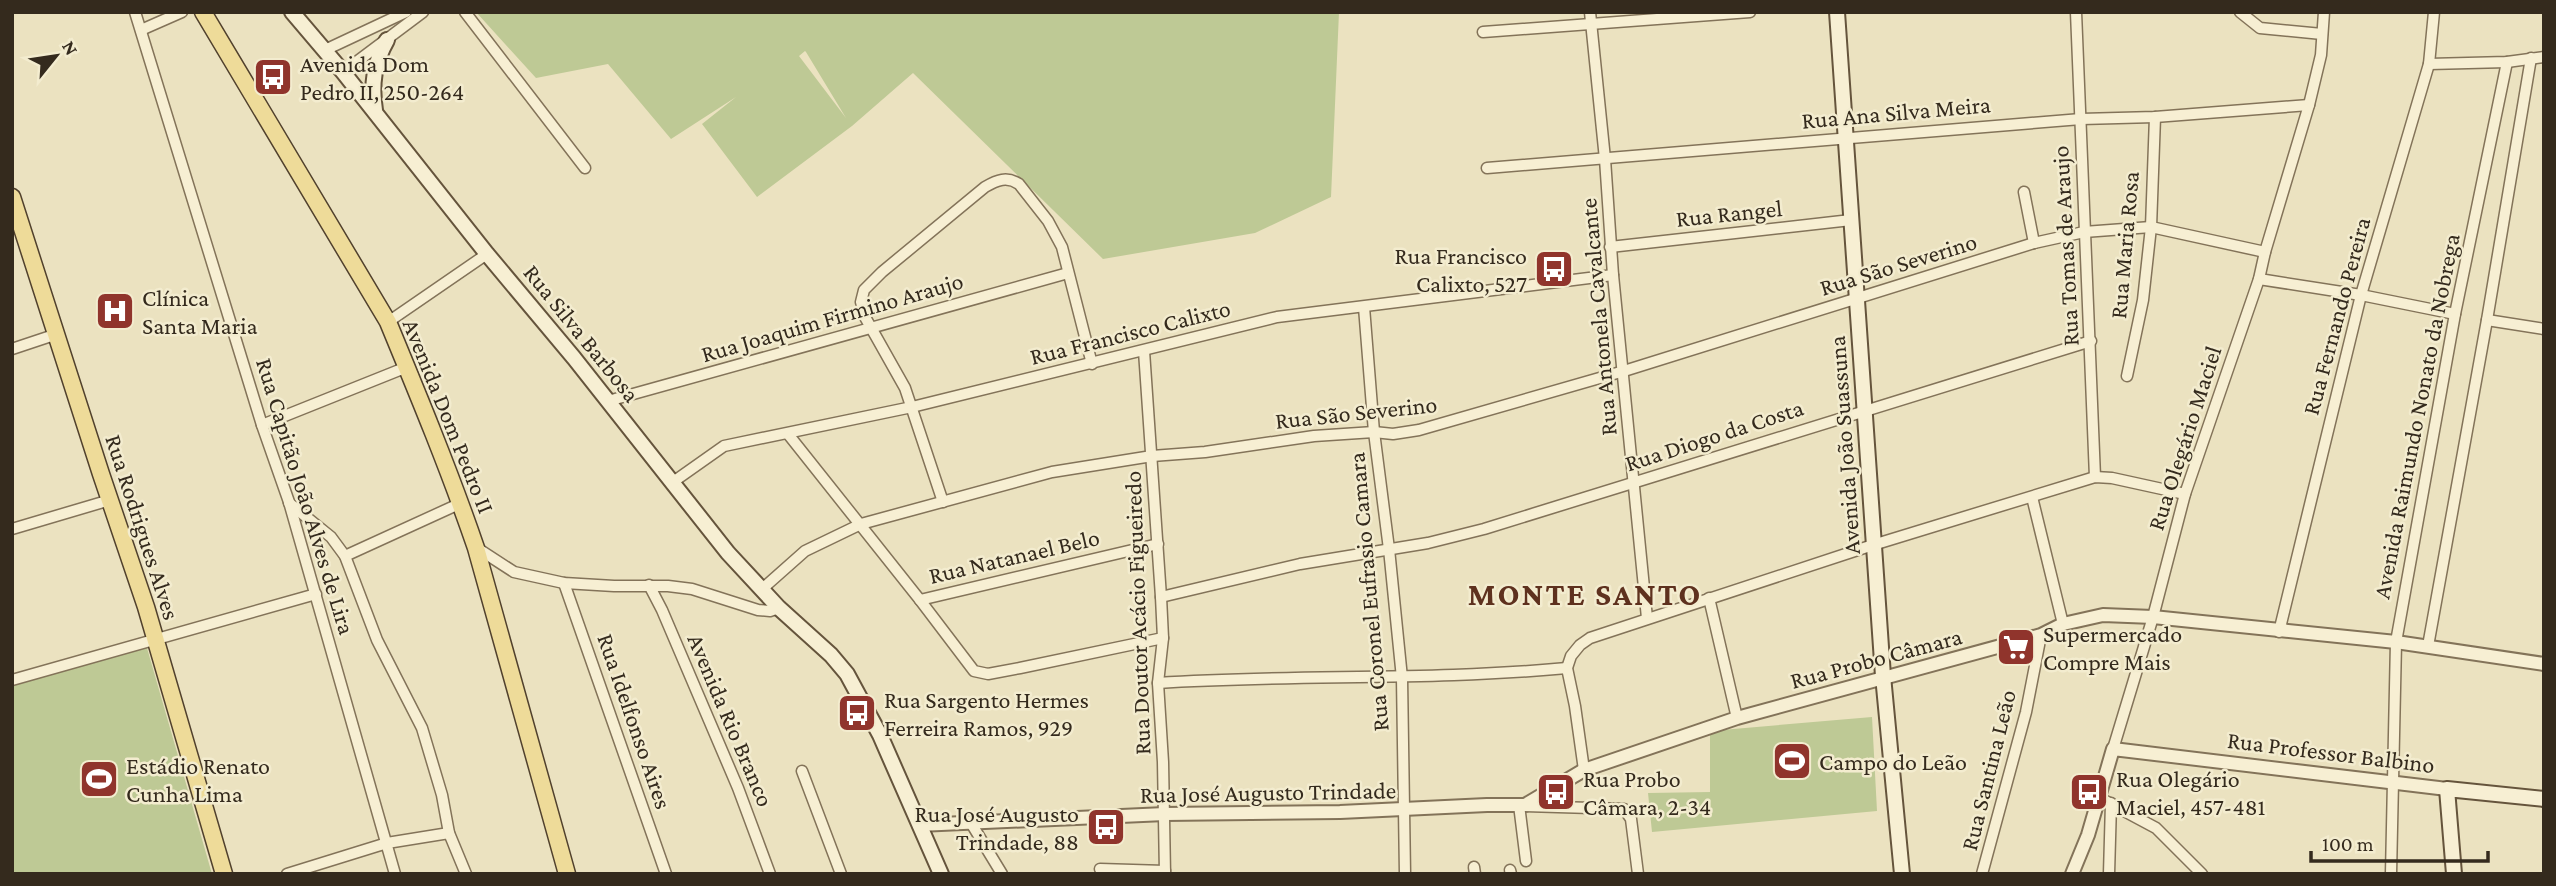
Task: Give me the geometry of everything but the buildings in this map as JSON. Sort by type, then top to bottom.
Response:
[{"type":"main road","name":"Avenida Dom Pedro II","points":[[203,12],[388,322],[461,503],[476,548],[567,874]]},
{"type":"main road","name":"Rua Silva Barbosa","points":[[292,12],[728,553],[761,590],[831,655],[847,674],[880,735],[941,874]]},
{"type":"main road","name":"Avenida João Suassuna","points":[[1837,12],[1866,409],[1873,545],[1902,874]]},
{"type":"main road","points":[[375,112],[373,74],[378,56],[387,40]]},
{"type":"main road","name":"Rua Rodrigues Alves","points":[[12,197],[156,640],[223,874]]},
{"type":"main road","points":[[2447,789],[2454,874]]},
{"type":"main road","name":"Rua Professor Balbino","points":[[2447,789],[2544,799]]},
{"type":"street","name":"Rua Capitão João Alves de Lira","points":[[135,12],[262,425],[289,502],[396,874]]},
{"type":"street","points":[[141,30],[182,12]]},
{"type":"street","points":[[325,50],[406,12]]},
{"type":"street","points":[[343,72],[423,12]]},
{"type":"street","points":[[465,12],[585,168]]},
{"type":"street","points":[[1483,32],[1591,18],[1750,12]]},
{"type":"street","name":"Rua Tomas de Araujo","points":[[2076,12],[2095,477]]},
{"type":"street","points":[[2239,12],[2260,28],[2322,34]]},
{"type":"street","name":"Rua Olegário Maciel","points":[[2072,874],[2088,835],[2153,617],[2185,494],[2259,279],[2309,106],[2321,55],[2324,12]]},
{"type":"street","name":"Rua Fernando Pereira","points":[[2279,632],[2361,295],[2429,64],[2434,12]]},
{"type":"street","name":"Rua Antonela Cavalcante","points":[[1591,18],[1605,159],[1610,247],[1647,618]]},
{"type":"street","points":[[2429,64],[2507,62],[2544,57]]},
{"type":"street","name":"Avenida Raimundo Nonato da Nobrega","points":[[2428,646],[2531,58]]},
{"type":"street","name":"Avenida Raimundo Nonato da Nobrega","points":[[2391,874],[2396,642],[2455,314],[2507,62]]},
{"type":"street","name":"Rua Ana Silva Meira","points":[[1487,168],[2081,119],[2155,117],[2309,106]]},
{"type":"street","name":"Rua Maria Rosa","points":[[2127,376],[2141,316],[2151,227],[2155,117]]},
{"type":"street","points":[[943,502],[912,407],[896,370],[861,308],[864,290],[985,187],[996,181],[1012,180],[1056,232],[1092,364]]},
{"type":"street","name":"Rua Tomas de Araujo","points":[[2024,192],[2034,243]]},
{"type":"street","name":"Rua Rangel","points":[[1610,247],[1852,220]]},
{"type":"street","name":"Rua São Severino","points":[[761,590],[805,551],[861,524],[1052,472],[1152,456],[1205,452],[1314,436],[1374,432],[1393,434],[1419,430],[1624,371],[2034,243],[2084,232],[2151,227],[2265,252]]},
{"type":"street","points":[[388,322],[487,254]]},
{"type":"street","name":"Rua Joaquim Firmino Araujo","points":[[608,401],[1068,272]]},
{"type":"street","name":"Rua Francisco Calixto","points":[[673,482],[723,446],[912,407],[1277,317],[1613,275]]},
{"type":"street","points":[[2259,279],[2361,295],[2455,314]]},
{"type":"street","name":"Rua Coronel Eufrasio Camara","points":[[1364,307],[1374,432],[1402,678],[1405,874]]},
{"type":"street","points":[[2487,320],[2544,329]]},
{"type":"street","points":[[12,349],[57,334]]},
{"type":"street","name":"Rua Diogo da Costa","points":[[1161,597],[1300,564],[1428,543],[1484,529],[1569,505],[1866,409],[2091,341]]},
{"type":"street","name":"Rua Doutor Acácio Figueiredo","points":[[1144,351],[1163,638],[1158,682],[1165,814],[1165,872]]},
{"type":"street","points":[[262,425],[407,367]]},
{"type":"street","points":[[788,434],[974,671],[988,674],[1163,638]]},
{"type":"street","points":[[1584,770],[1567,668],[1571,656],[1590,638],[1873,545],[2095,477],[2112,478],[2185,494]]},
{"type":"street","points":[[2032,497],[2063,624]]},
{"type":"street","points":[[12,529],[110,500]]},
{"type":"street","points":[[289,502],[331,537],[345,556],[377,640],[422,728],[442,794],[449,833],[466,874]]},
{"type":"street","points":[[345,556],[461,503]]},
{"type":"street","name":"Rua Natanael Belo","points":[[920,600],[1158,544]]},
{"type":"street","points":[[476,548],[514,572],[564,583],[692,589],[758,610],[770,611],[779,608]]},
{"type":"street","name":"Rua Idelfonso Aires","points":[[564,583],[666,874]]},
{"type":"street","name":"Avenida Rio Branco","points":[[649,585],[738,788],[770,874]]},
{"type":"street","points":[[12,680],[316,594]]},
{"type":"street","points":[[1709,598],[1737,718]]},
{"type":"street","name":"Rua Probo Câmara","points":[[1522,806],[1584,770],[1737,718],[2041,635],[2063,624],[2103,615],[2153,617],[2396,642],[2544,664]]},
{"type":"street","name":"Rua Santina Leão","points":[[1982,874],[2026,712],[2041,635]]},
{"type":"street","points":[[1158,682],[1230,678],[1502,675],[1567,668]]},
{"type":"street","name":"Rua Professor Balbino","points":[[2113,749],[2447,789]]},
{"type":"street","points":[[802,771],[841,874]]},
{"type":"street","points":[[2098,797],[2156,828],[2202,874]]},
{"type":"street","points":[[2109,874],[2111,803]]},
{"type":"street","points":[[1522,806],[1526,861]]},
{"type":"street","name":"Rua José Augusto Trindade","points":[[919,825],[1165,814],[1522,806],[1619,808],[1628,812],[1638,874]]},
{"type":"street","points":[[971,823],[1002,874]]},
{"type":"street","points":[[287,874],[387,843],[449,833]]},
{"type":"street","points":[[1100,869],[1165,872]]},
{"type":"green space","points":[[476,12],[1339,12],[1331,197],[1255,233],[1103,259],[913,73],[852,126],[757,197],[702,124],[736,97],[671,139],[608,64],[536,78]],"holes":[[[805,51],[846,118],[799,56]]]},
{"type":"green space","name":"Estádio Renato Cunha Lima","points":[[147,648],[212,874],[12,874],[12,684]]},
{"type":"green space","name":"Campo do Leão","points":[[1872,717],[1877,811],[1652,832],[1648,793],[1710,792],[1710,731]]},
{"type":"place","name":"Avenida Dom Pedro II, 250-264","points":[[273,77]]},
{"type":"place","name":"Rua Francisco Calixto, 527","points":[[1554,269]]},
{"type":"place","name":"Clínica Santa Maria","points":[[115,311]]},
{"type":"place","name":"Supermercado Compre Mais","points":[[2016,647]]},
{"type":"place","name":"Rua Sargento Hermes Ferreira Ramos, 929","points":[[857,713]]},
{"type":"place","name":"Campo do Leão","points":[[1792,761]]},
{"type":"place","name":"Estádio Renato Cunha Lima","points":[[99,779]]},
{"type":"place","name":"Rua Probo Câmara, 2-34","points":[[1556,792]]},
{"type":"place","name":"Rua Olegário Maciel, 457-481","points":[[2089,792]]},
{"type":"place","name":"Rua José Augusto Trindade, 88","points":[[1106,827]]},
{"type":"district","name":"MONTE SANTO","points":[[1585,594]]}]
